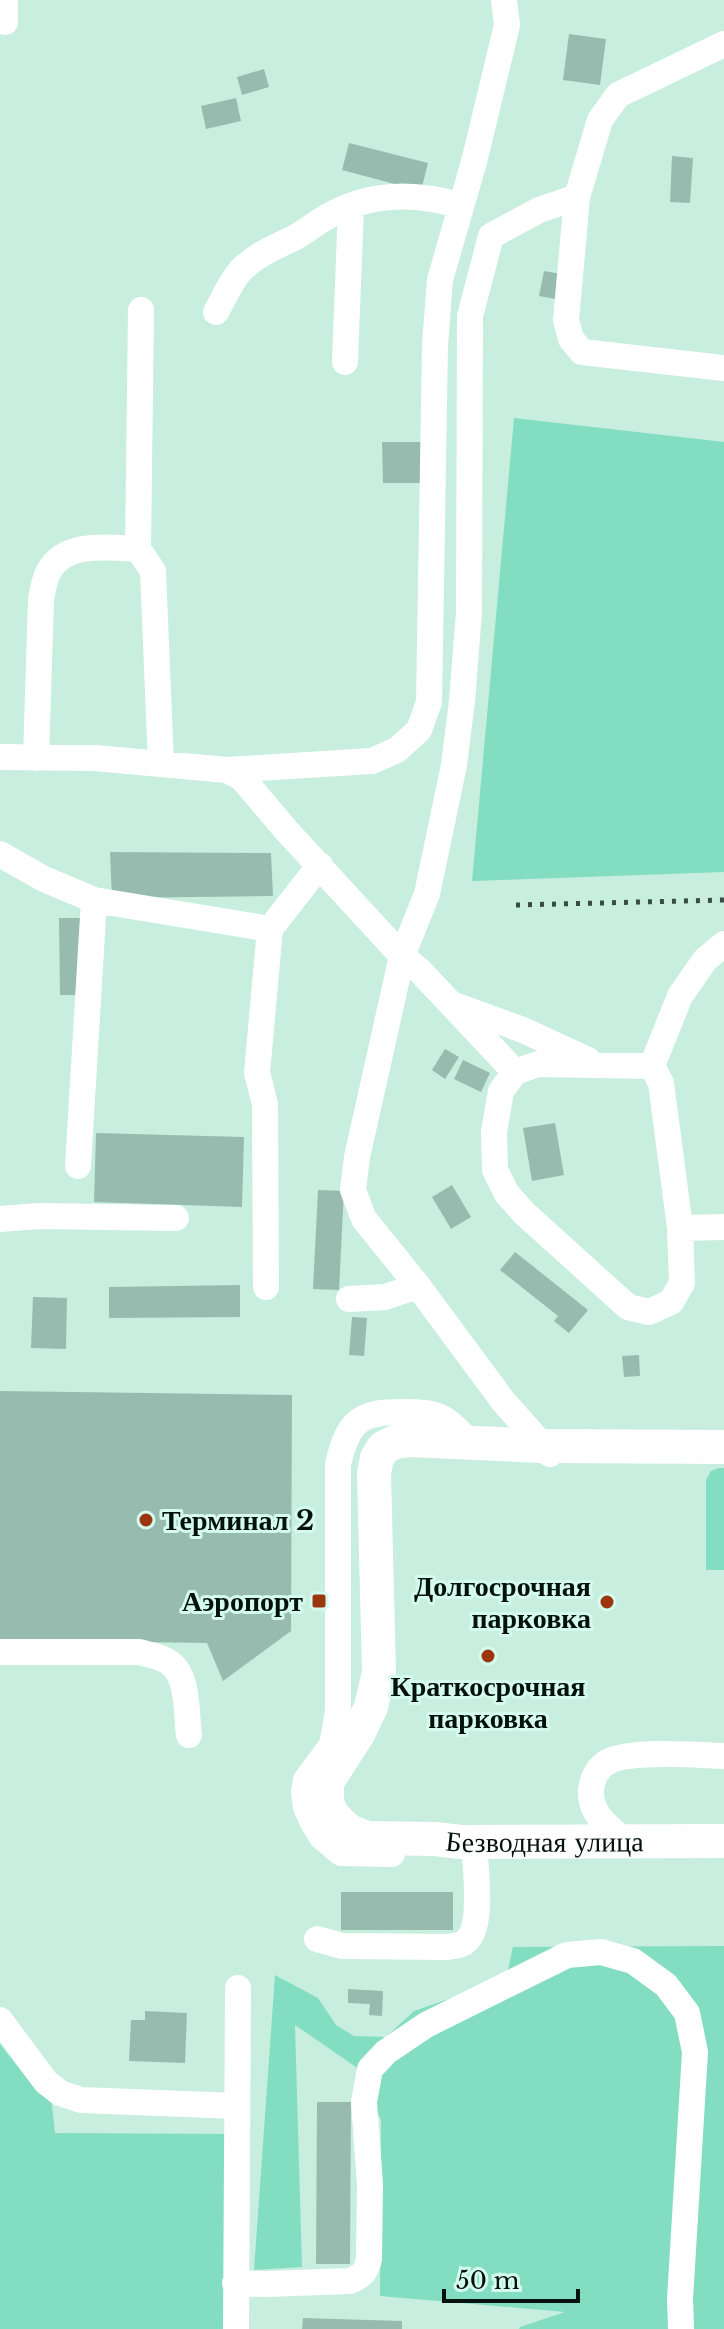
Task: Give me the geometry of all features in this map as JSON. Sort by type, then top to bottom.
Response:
[{"type":"main road","name":"Безводная улица","points":[[476,1442],[395,1442],[383,1448],[377,1458],[374,1511],[379,1673],[371,1707],[327,1782],[326,1793],[332,1814],[351,1832],[367,1838],[467,1842],[724,1841]]},
{"type":"main road","points":[[476,1442],[541,1446],[724,1447]]},
{"type":"lane","points":[[0,757],[95,758],[227,770],[372,761],[397,750],[419,730],[429,702],[436,332],[440,280],[475,158],[507,25],[504,0]]},
{"type":"lane","points":[[724,44],[618,95],[600,120],[577,197],[566,320],[571,339],[582,352],[724,368]]},
{"type":"lane","points":[[216,312],[239,273],[253,259],[336,212],[368,200],[399,196],[461,206]]},
{"type":"lane","points":[[577,197],[539,210],[491,236],[470,316],[469,612],[454,765],[427,894],[402,956],[357,1157],[353,1190],[364,1219],[503,1401],[541,1446],[555,1457],[565,1461],[724,1462]]},
{"type":"lane","points":[[345,362],[351,206]]},
{"type":"lane","points":[[141,310],[138,549],[153,571],[161,764]]},
{"type":"lane","points":[[36,758],[41,599],[48,573],[57,560],[71,553],[99,546],[138,549]]},
{"type":"lane","points":[[227,770],[242,778],[402,956],[515,1072]]},
{"type":"lane","points":[[0,854],[44,879],[94,900],[270,929]]},
{"type":"lane","points":[[266,1287],[265,1104],[257,1073],[270,929],[320,865]]},
{"type":"lane","points":[[78,1166],[94,900]]},
{"type":"lane","points":[[652,1066],[538,1064],[515,1072],[501,1091],[494,1132],[495,1170],[507,1194],[628,1307],[649,1312],[671,1302],[682,1283],[680,1228],[661,1083],[652,1066],[680,996],[705,960],[724,944]]},
{"type":"lane","points":[[451,1004],[523,1030],[597,1064]]},
{"type":"lane","points":[[0,1219],[39,1216],[176,1218]]},
{"type":"lane","points":[[680,1228],[724,1227]]},
{"type":"lane","points":[[349,1299],[385,1297],[418,1286]]},
{"type":"lane","points":[[317,1939],[342,1946],[446,1947],[461,1945],[474,1930],[476,1912],[467,1842],[447,1852],[429,1855],[341,1853],[322,1837],[312,1821],[304,1793],[306,1780],[332,1745],[335,1736],[338,1711],[338,1464],[347,1437],[362,1418],[379,1411],[430,1412],[451,1421],[476,1442],[501,1419],[503,1401]]},
{"type":"lane","points":[[0,1652],[139,1652],[157,1656],[172,1663],[182,1681],[189,1735]]},
{"type":"lane","points":[[624,1840],[595,1811],[591,1795],[596,1773],[605,1763],[621,1757],[644,1755],[724,1756]]},
{"type":"lane","points":[[235,2283],[350,2281],[361,2277],[369,2259],[370,2184],[364,2102],[370,2069],[386,2052],[426,2025],[567,1955],[601,1952],[633,1961],[666,1985],[687,2013],[690,2026],[695,2052],[680,2299],[681,2329]]},
{"type":"lane","points":[[236,2329],[238,1988]]},
{"type":"lane","points":[[0,2020],[46,2082],[60,2093],[81,2100],[237,2106]]},
{"type":"green space","points":[[514,418],[724,442],[724,872],[472,881]]},
{"type":"green space","points":[[724,1468],[724,1570],[706,1570],[706,1480],[711,1471]]},
{"type":"green space","points":[[724,1946],[724,2329],[519,2329],[565,2312],[380,2296],[381,2120],[356,2067],[295,2025],[302,2267],[254,2270],[275,1975],[318,1998],[336,2025],[354,2036],[386,2037],[414,2011],[506,1979],[513,1947]]},
{"type":"green space","points":[[0,2044],[32,2085],[50,2087],[55,2133],[231,2134],[227,2329],[0,2329]]},
{"type":"building","points":[[569,34],[606,39],[600,85],[563,80]]},
{"type":"building","points":[[264,69],[269,87],[242,95],[237,77]]},
{"type":"building","points":[[236,98],[241,121],[206,129],[201,106]]},
{"type":"building","points":[[349,143],[428,163],[421,191],[342,170]]},
{"type":"building","points":[[672,156],[693,158],[690,203],[670,202]]},
{"type":"building","points":[[544,271],[566,275],[561,300],[539,296]]},
{"type":"building","points":[[382,442],[423,442],[424,483],[383,483]]},
{"type":"building","points":[[110,852],[271,853],[273,896],[112,898]]},
{"type":"building","points":[[59,918],[80,918],[82,995],[60,995]]},
{"type":"building","points":[[445,1049],[459,1057],[445,1079],[432,1070]]},
{"type":"building","points":[[463,1060],[490,1073],[481,1092],[454,1079]]},
{"type":"building","points":[[555,1123],[564,1175],[532,1181],[523,1128]]},
{"type":"building","points":[[96,1133],[244,1137],[242,1207],[94,1202]]},
{"type":"building","points":[[452,1185],[471,1217],[451,1229],[432,1197]]},
{"type":"building","points":[[318,1190],[344,1191],[339,1290],[313,1289]]},
{"type":"building","points":[[515,1252],[588,1310],[569,1333],[554,1321],[558,1316],[500,1270]]},
{"type":"building","points":[[240,1285],[240,1317],[109,1318],[109,1287]]},
{"type":"building","points":[[33,1297],[67,1298],[66,1349],[31,1348]]},
{"type":"building","points":[[352,1317],[367,1318],[364,1356],[349,1355]]},
{"type":"building","points":[[639,1355],[640,1376],[624,1377],[622,1356]]},
{"type":"building","name":"Терминал 2","points":[[0,1391],[292,1395],[291,1631],[223,1681],[207,1643],[0,1640]]},
{"type":"building","points":[[341,1892],[453,1892],[453,1930],[341,1930]]},
{"type":"building","points":[[348,1989],[383,1991],[382,2016],[369,2015],[370,2004],[348,2003]]},
{"type":"building","points":[[145,2011],[187,2013],[185,2063],[129,2061],[131,2020],[145,2020]]},
{"type":"building","points":[[317,2102],[351,2102],[350,2264],[316,2264]]},
{"type":"building","points":[[303,2318],[402,2321],[402,2329],[302,2329]]},
{"type":"railway","points":[[516,905],[724,900]]},
{"type":"place","name":"Терминал 2","points":[[146,1520]]},
{"type":"place","name":"Аэропорт","points":[[319,1601]]},
{"type":"place","name":"Долгосрочная парковка","points":[[607,1602]]},
{"type":"place","name":"Краткосрочная парковка","points":[[488,1656]]}]
